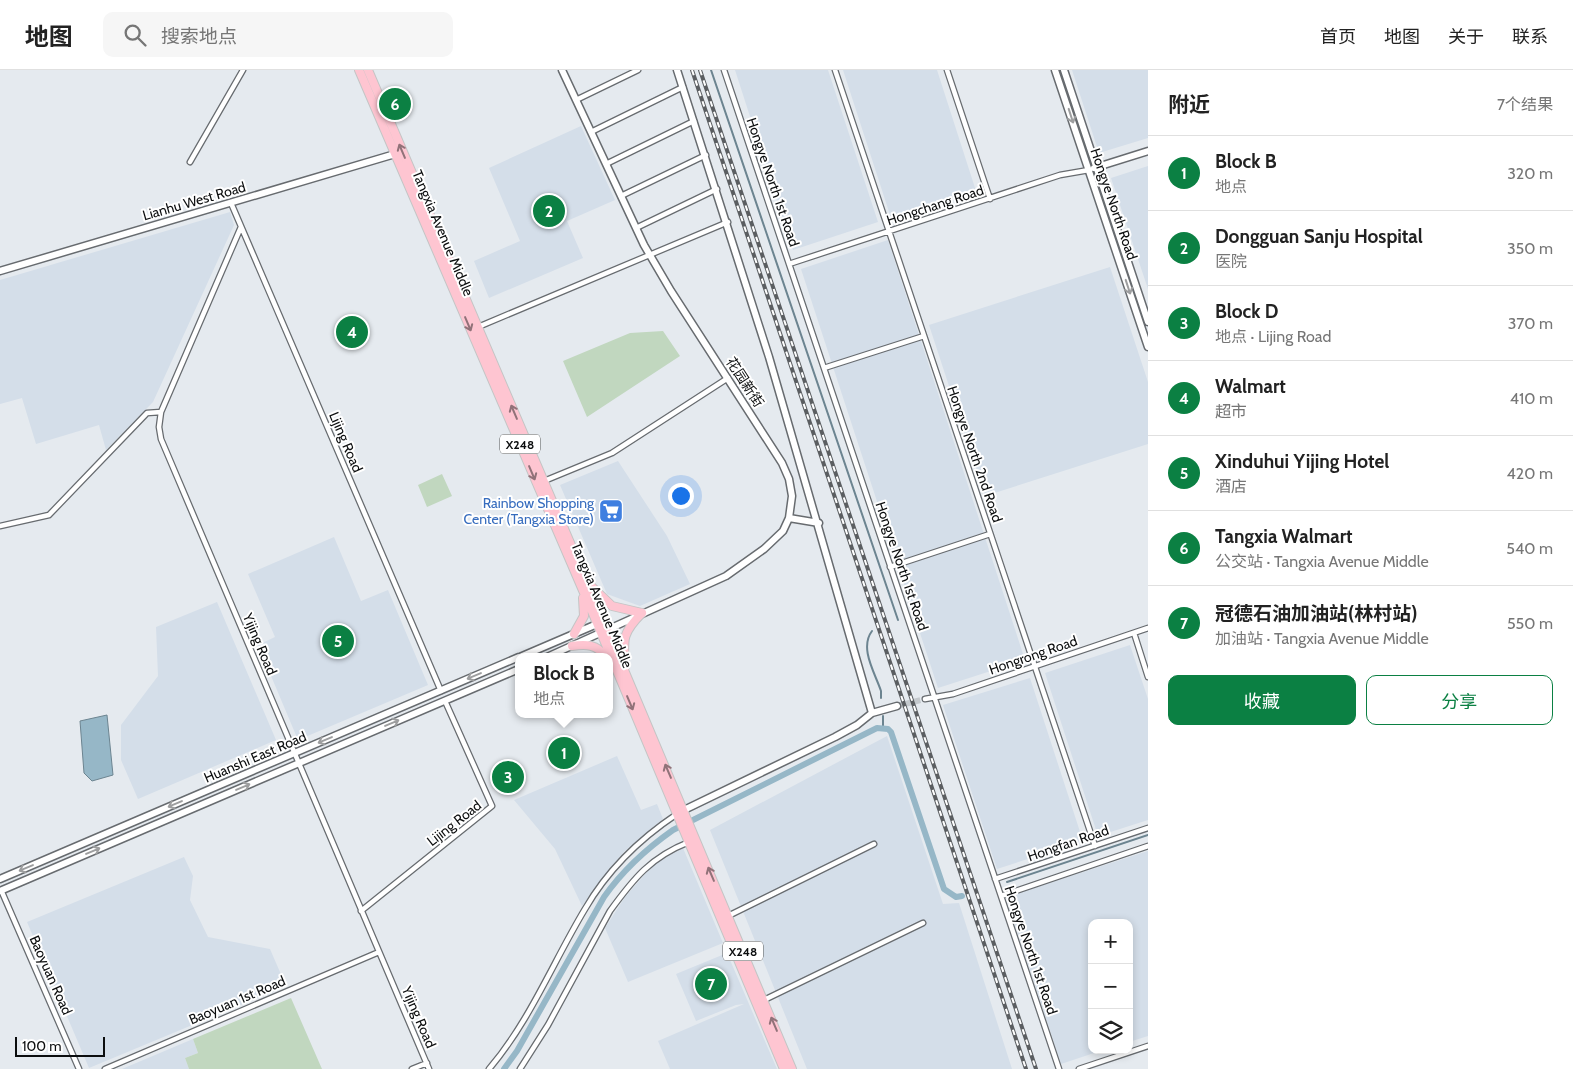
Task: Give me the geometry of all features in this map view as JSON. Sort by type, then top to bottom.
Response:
[{"type":"main road","name":"Tangxia Avenue Middle","points":[[359,70],[584,583],[682,815],[784,1069]]},
{"type":"main road","name":"Tangxia Avenue Middle","points":[[368,70],[544,481],[584,583],[597,624],[604,631]]},
{"type":"main road","name":"花园新街","points":[[562,70],[650,254],[782,463],[789,479],[792,496],[789,518],[782,531],[764,549],[726,576],[604,631]]},
{"type":"main road","points":[[677,70],[728,222],[818,523],[872,713]]},
{"type":"main road","name":"Hongye North Road","points":[[1055,70],[1148,347]]},
{"type":"main road","name":"Hongye North Road","points":[[1064,70],[1148,322]]},
{"type":"main road","points":[[1089,170],[1148,151]]},
{"type":"main road","name":"Lianhu West Road","points":[[0,271],[395,154]]},
{"type":"main road","points":[[789,518],[818,523]]},
{"type":"main road","points":[[584,583],[612,606],[642,613],[628,628],[624,637],[621,672]]},
{"type":"main road","points":[[574,634],[582,621],[584,612],[584,583]]},
{"type":"main road","name":"Huanshi East Road","points":[[529,653],[597,624]]},
{"type":"main road","points":[[556,653],[604,631]]},
{"type":"main road","points":[[572,646],[594,646],[602,653]]},
{"type":"main road","name":"Huanshi East Road","points":[[0,879],[515,659]]},
{"type":"main road","points":[[613,665],[621,672]]},
{"type":"main road","name":"Huanshi East Road","points":[[1,890],[515,671]]},
{"type":"main road","points":[[682,815],[835,737],[857,725],[872,713],[897,706]]},
{"type":"main road","name":"Tangxia Avenue Middle","points":[[690,837],[728,916],[792,1069]]},
{"type":"street","points":[[190,162],[244,70]]},
{"type":"street","points":[[576,100],[638,70]]},
{"type":"street","name":"Hongye North 1st Road","points":[[724,70],[1059,1069]]},
{"type":"street","name":"Hongye North 2nd Road","points":[[835,70],[1095,846]]},
{"type":"street","points":[[947,70],[990,199]]},
{"type":"street","points":[[591,132],[683,87]]},
{"type":"street","points":[[606,164],[694,122]]},
{"type":"street","points":[[621,196],[706,155]]},
{"type":"street","name":"Hongchang Road","points":[[789,264],[1060,176],[1089,170]]},
{"type":"street","points":[[636,228],[717,189]]},
{"type":"street","name":"Lijing Road","points":[[231,203],[441,691]]},
{"type":"street","points":[[478,327],[728,222]]},
{"type":"street","name":"Yijing Road","points":[[241,227],[161,412],[159,427],[161,439],[429,1069]]},
{"type":"street","points":[[824,368],[924,336]]},
{"type":"street","points":[[544,481],[612,453],[728,378]]},
{"type":"street","points":[[0,526],[49,515],[147,413],[161,412]]},
{"type":"street","points":[[890,567],[990,534]]},
{"type":"street","name":"Hongrong Road","points":[[925,699],[953,694],[1148,628]]},
{"type":"street","points":[[1134,633],[1148,678]]},
{"type":"street","name":"Lijing Road","points":[[361,910],[492,806],[445,700]]},
{"type":"street","points":[[489,1069],[504,1051],[518,1029],[585,908],[604,881],[627,855],[651,833],[682,815]]},
{"type":"street","name":"Hongfan Road","points":[[995,879],[1148,828]]},
{"type":"street","points":[[520,1069],[548,1025],[610,911],[652,861],[690,837]]},
{"type":"street","points":[[728,916],[874,844]]},
{"type":"street","points":[[1001,896],[1148,846]]},
{"type":"street","name":"Baoyuan Road","points":[[1,890],[79,1069]]},
{"type":"street","points":[[764,1000],[923,923]]},
{"type":"street","name":"Baoyuan 1st Road","points":[[105,1069],[379,952]]},
{"type":"street","points":[[1079,1069],[1148,1046]]},
{"type":"street","points":[[412,1069],[427,1063]]},
{"type":"shaded area","points":[[735,70],[828,70],[878,222],[793,250]]},
{"type":"shaded area","points":[[843,70],[937,70],[976,191],[891,218]]},
{"type":"shaded area","points":[[1072,70],[1148,70],[1148,138],[1099,153]]},
{"type":"shaded area","points":[[581,126],[615,200],[567,221],[583,258],[489,298],[474,261],[520,241],[489,168]]},
{"type":"shaded area","points":[[1148,166],[1148,289],[1111,178]]},
{"type":"shaded area","points":[[230,212],[234,225],[153,402],[106,450],[99,425],[36,444],[22,398],[0,404],[0,280]]},
{"type":"shaded area","points":[[888,240],[1025,660],[938,688],[801,269]]},
{"type":"shaded area","points":[[1110,267],[1148,382],[1148,444],[985,496],[929,325]]},
{"type":"shaded area","name":"Rainbow Shopping Center (Tangxia Store)","points":[[618,461],[667,536],[690,584],[640,606],[607,594],[560,485]]},
{"type":"shaded area","points":[[334,537],[361,601],[388,590],[428,685],[298,740],[258,645],[275,637],[248,574]]},
{"type":"shaded area","points":[[217,602],[276,740],[138,799],[121,760],[121,725],[158,676],[156,627]]},
{"type":"shaded area","points":[[1130,645],[1148,699],[1148,820],[1098,836],[1045,673]]},
{"type":"shaded area","points":[[1030,678],[1083,841],[997,869],[943,705]]},
{"type":"shaded area","points":[[887,736],[943,904],[959,903],[1012,1069],[807,1069],[710,830]]},
{"type":"shaded area","points":[[617,756],[641,810],[657,804],[663,819],[624,852],[582,906],[555,849],[514,800]]},
{"type":"shaded area","points":[[683,848],[723,943],[628,982],[605,928],[625,897],[654,864]]},
{"type":"shaded area","points":[[1148,851],[1148,1036],[1133,1041],[1133,919],[1088,919],[1088,1054],[1091,1054],[1061,1064],[1006,897]]},
{"type":"shaded area","points":[[184,857],[193,876],[190,900],[208,937],[270,949],[286,986],[89,1068],[27,922]]},
{"type":"shaded area","points":[[727,953],[777,1069],[670,1069],[658,1041],[744,1004],[736,1005],[696,1021],[676,974]]},
{"type":"shaded area","points":[[193,1039],[198,1053],[185,1058],[189,1069],[122,1069]]},
{"type":"green space","points":[[663,331],[680,356],[587,417],[563,361],[630,333]]},
{"type":"green space","points":[[442,474],[452,496],[427,507],[418,485]]},
{"type":"green space","points":[[291,998],[322,1069],[189,1069],[185,1058],[198,1053],[193,1039]]},
{"type":"water","points":[[107,715],[113,775],[92,781],[84,773],[80,721]]},
{"type":"waterway","points":[[711,70],[898,620]]},
{"type":"waterway","points":[[872,631],[867,645],[869,661],[881,691],[881,698]]},
{"type":"waterway","points":[[883,716],[883,728]]},
{"type":"waterway","points":[[504,1069],[517,1051],[604,897],[644,852],[673,830],[877,728],[888,729],[891,732],[944,889],[956,897],[962,896]]},
{"type":"waterway","points":[[1007,882],[1148,835]]},
{"type":"tunnel","points":[[897,706],[925,699]]},
{"type":"railway","points":[[692,70],[1026,1069]]},
{"type":"railway","points":[[700,70],[1036,1069]]},
{"type":"place","name":"Tangxia Walmart","points":[[395,104]]},
{"type":"place","name":"Dongguan Sanju Hospital","points":[[549,211]]},
{"type":"place","name":"Walmart","points":[[352,332]]},
{"type":"place","name":"Rainbow Shopping Center (Tangxia Store)","points":[[611,511]]},
{"type":"place","name":"Xinduhui Yijing Hotel","points":[[338,641]]},
{"type":"place","name":"Block B","points":[[564,753]]},
{"type":"place","name":"Block D","points":[[508,777]]},
{"type":"place","name":"冠德石油加油站(林村站)","points":[[711,984]]}]
